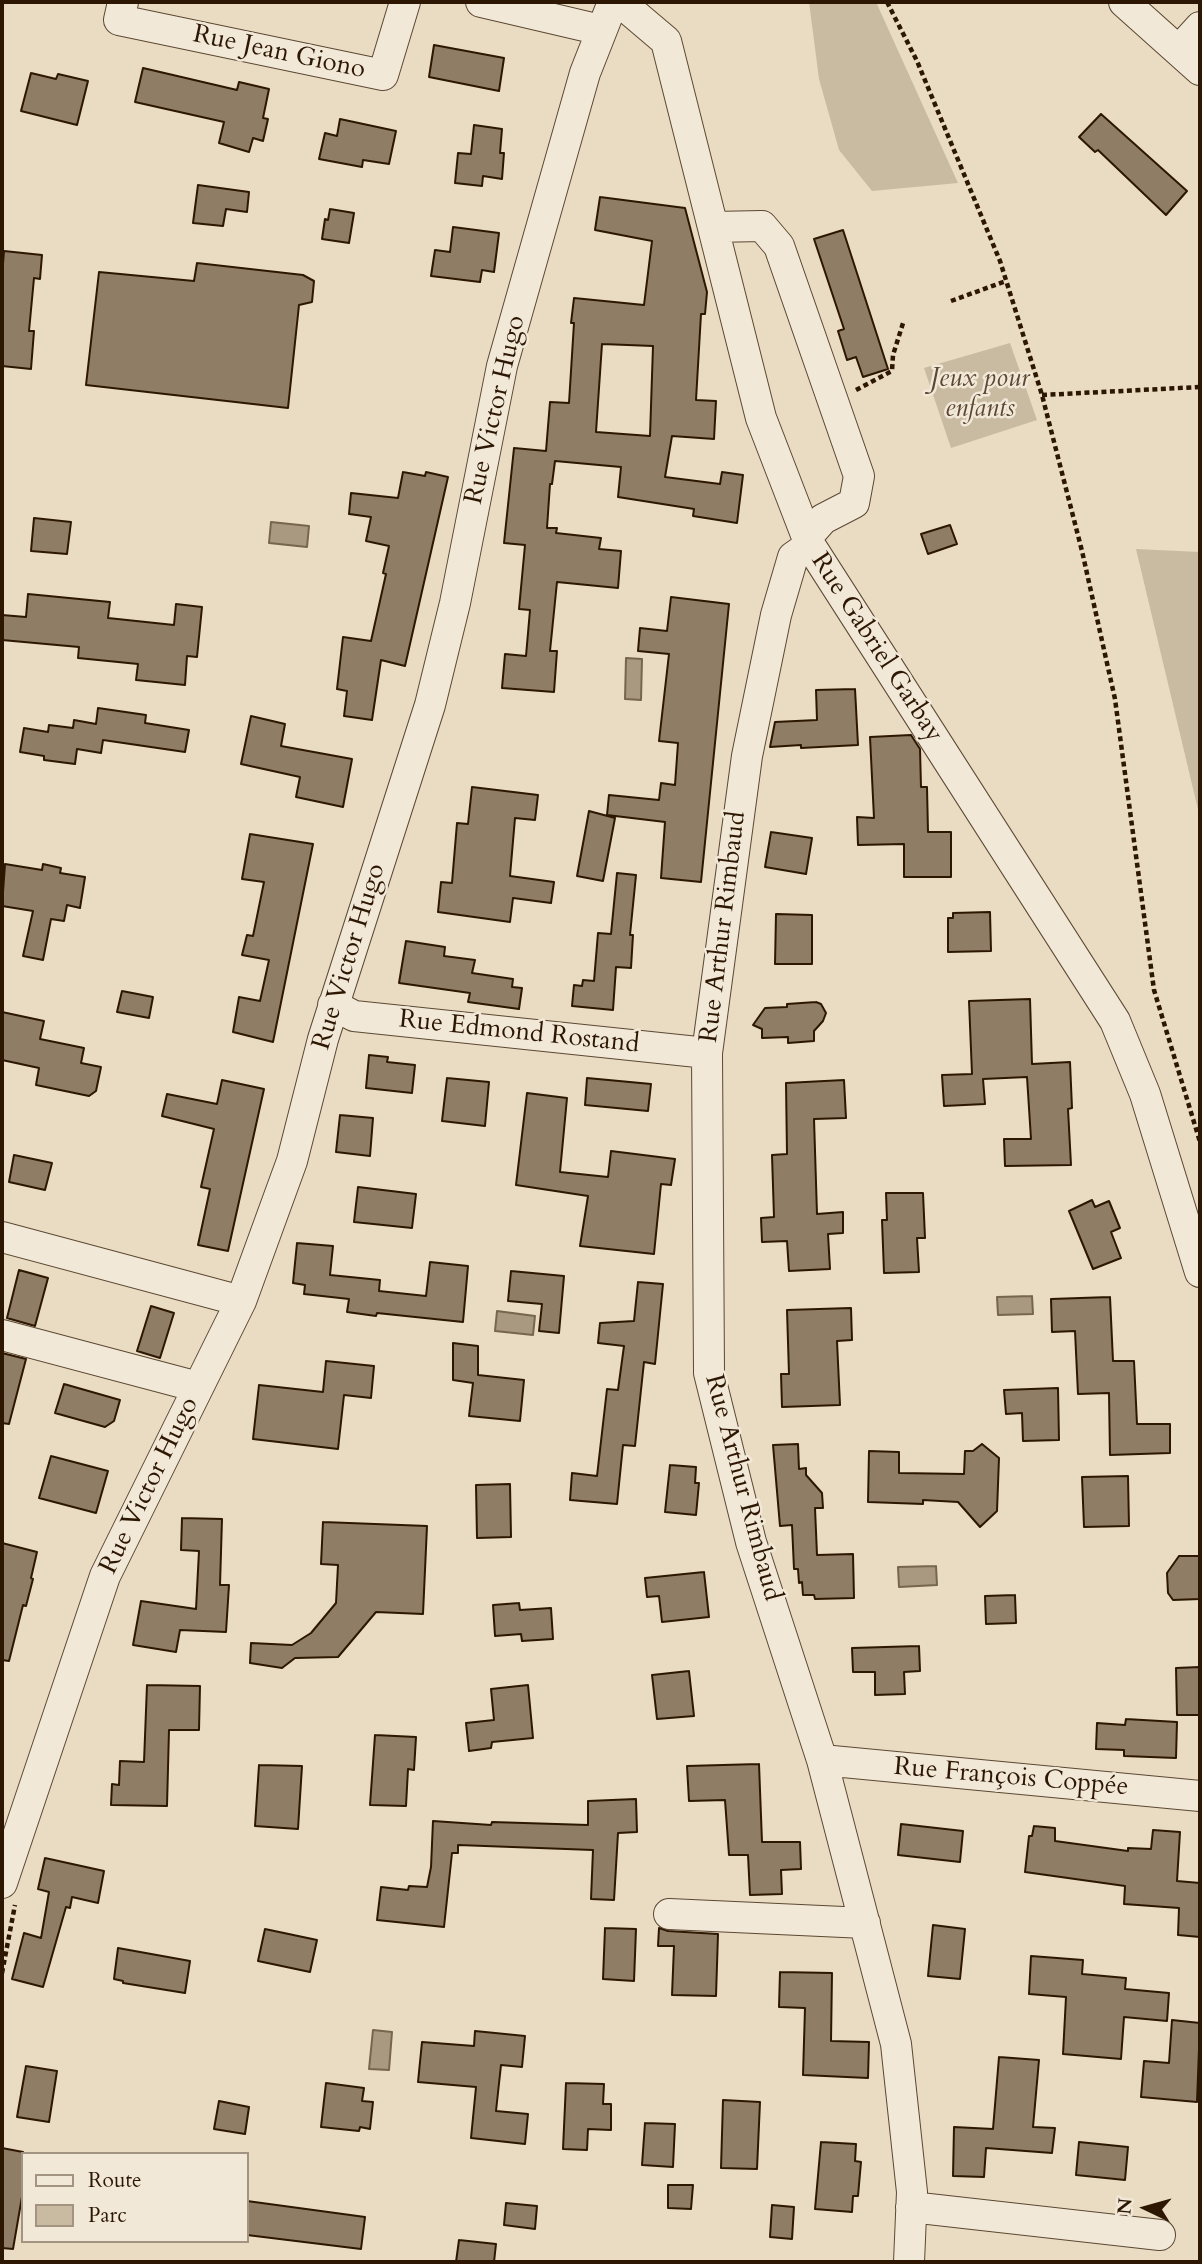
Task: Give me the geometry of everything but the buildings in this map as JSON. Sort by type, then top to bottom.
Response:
[{"type":"street","name":"Rue Jean Giono","points":[[123,2],[119,20],[383,75],[405,2]]},
{"type":"street","points":[[481,2],[601,30]]},
{"type":"street","name":"Rue Victor Hugo","points":[[2,1883],[105,1576],[241,1301],[292,1161],[333,1004],[430,705],[454,603],[502,366],[585,73],[613,2]]},
{"type":"street","name":"Rue Gabriel Garbay","points":[[620,2],[666,41],[761,418],[808,541],[1115,1021],[1145,1094],[1200,1272]]},
{"type":"street","points":[[1124,2],[1190,60],[1200,27]]},
{"type":"street","name":"Rue Arthur Rimbaud","points":[[713,227],[762,226],[779,246],[859,476],[854,503],[823,519],[793,557],[776,615],[747,756],[707,1053],[709,1373],[751,1542],[822,1760],[896,2044],[912,2192],[909,2262]]},
{"type":"street","name":"Rue Edmond Rostand","points":[[333,1004],[354,1016],[707,1053]]},
{"type":"street","points":[[2,1237],[241,1301]]},
{"type":"street","points":[[2,1335],[198,1388]]},
{"type":"street","name":"Rue François Coppée","points":[[822,1760],[1200,1796]]},
{"type":"street","points":[[668,1914],[865,1923]]},
{"type":"street","points":[[911,2207],[1160,2235]]},
{"type":"path","points":[[887,2],[917,61],[1000,261],[1042,395],[1082,551],[1115,699],[1154,990],[1200,1142]]},
{"type":"path","points":[[951,301],[1006,281]]},
{"type":"path","points":[[834,402],[892,371],[893,355],[904,320]]},
{"type":"path","points":[[1042,395],[1200,387]]},
{"type":"green space","points":[[809,2],[876,2],[958,183],[872,191],[839,150],[819,79]]},
{"type":"green space","name":"Jeux pour enfants","points":[[1010,343],[1037,420],[951,448],[924,368]]},
{"type":"green space","points":[[1136,549],[1200,552],[1200,818]]},
{"type":"shaded area","points":[[271,522],[309,526],[307,547],[269,543]]},
{"type":"shaded area","points":[[626,658],[642,659],[641,700],[625,699]]},
{"type":"shaded area","points":[[1032,1296],[1033,1314],[998,1315],[997,1297]]},
{"type":"shaded area","points":[[497,1311],[535,1316],[533,1335],[495,1331]]},
{"type":"shaded area","points":[[936,1566],[937,1585],[899,1587],[898,1567]]},
{"type":"shaded area","points":[[373,2030],[392,2032],[389,2070],[369,2069]]}]
